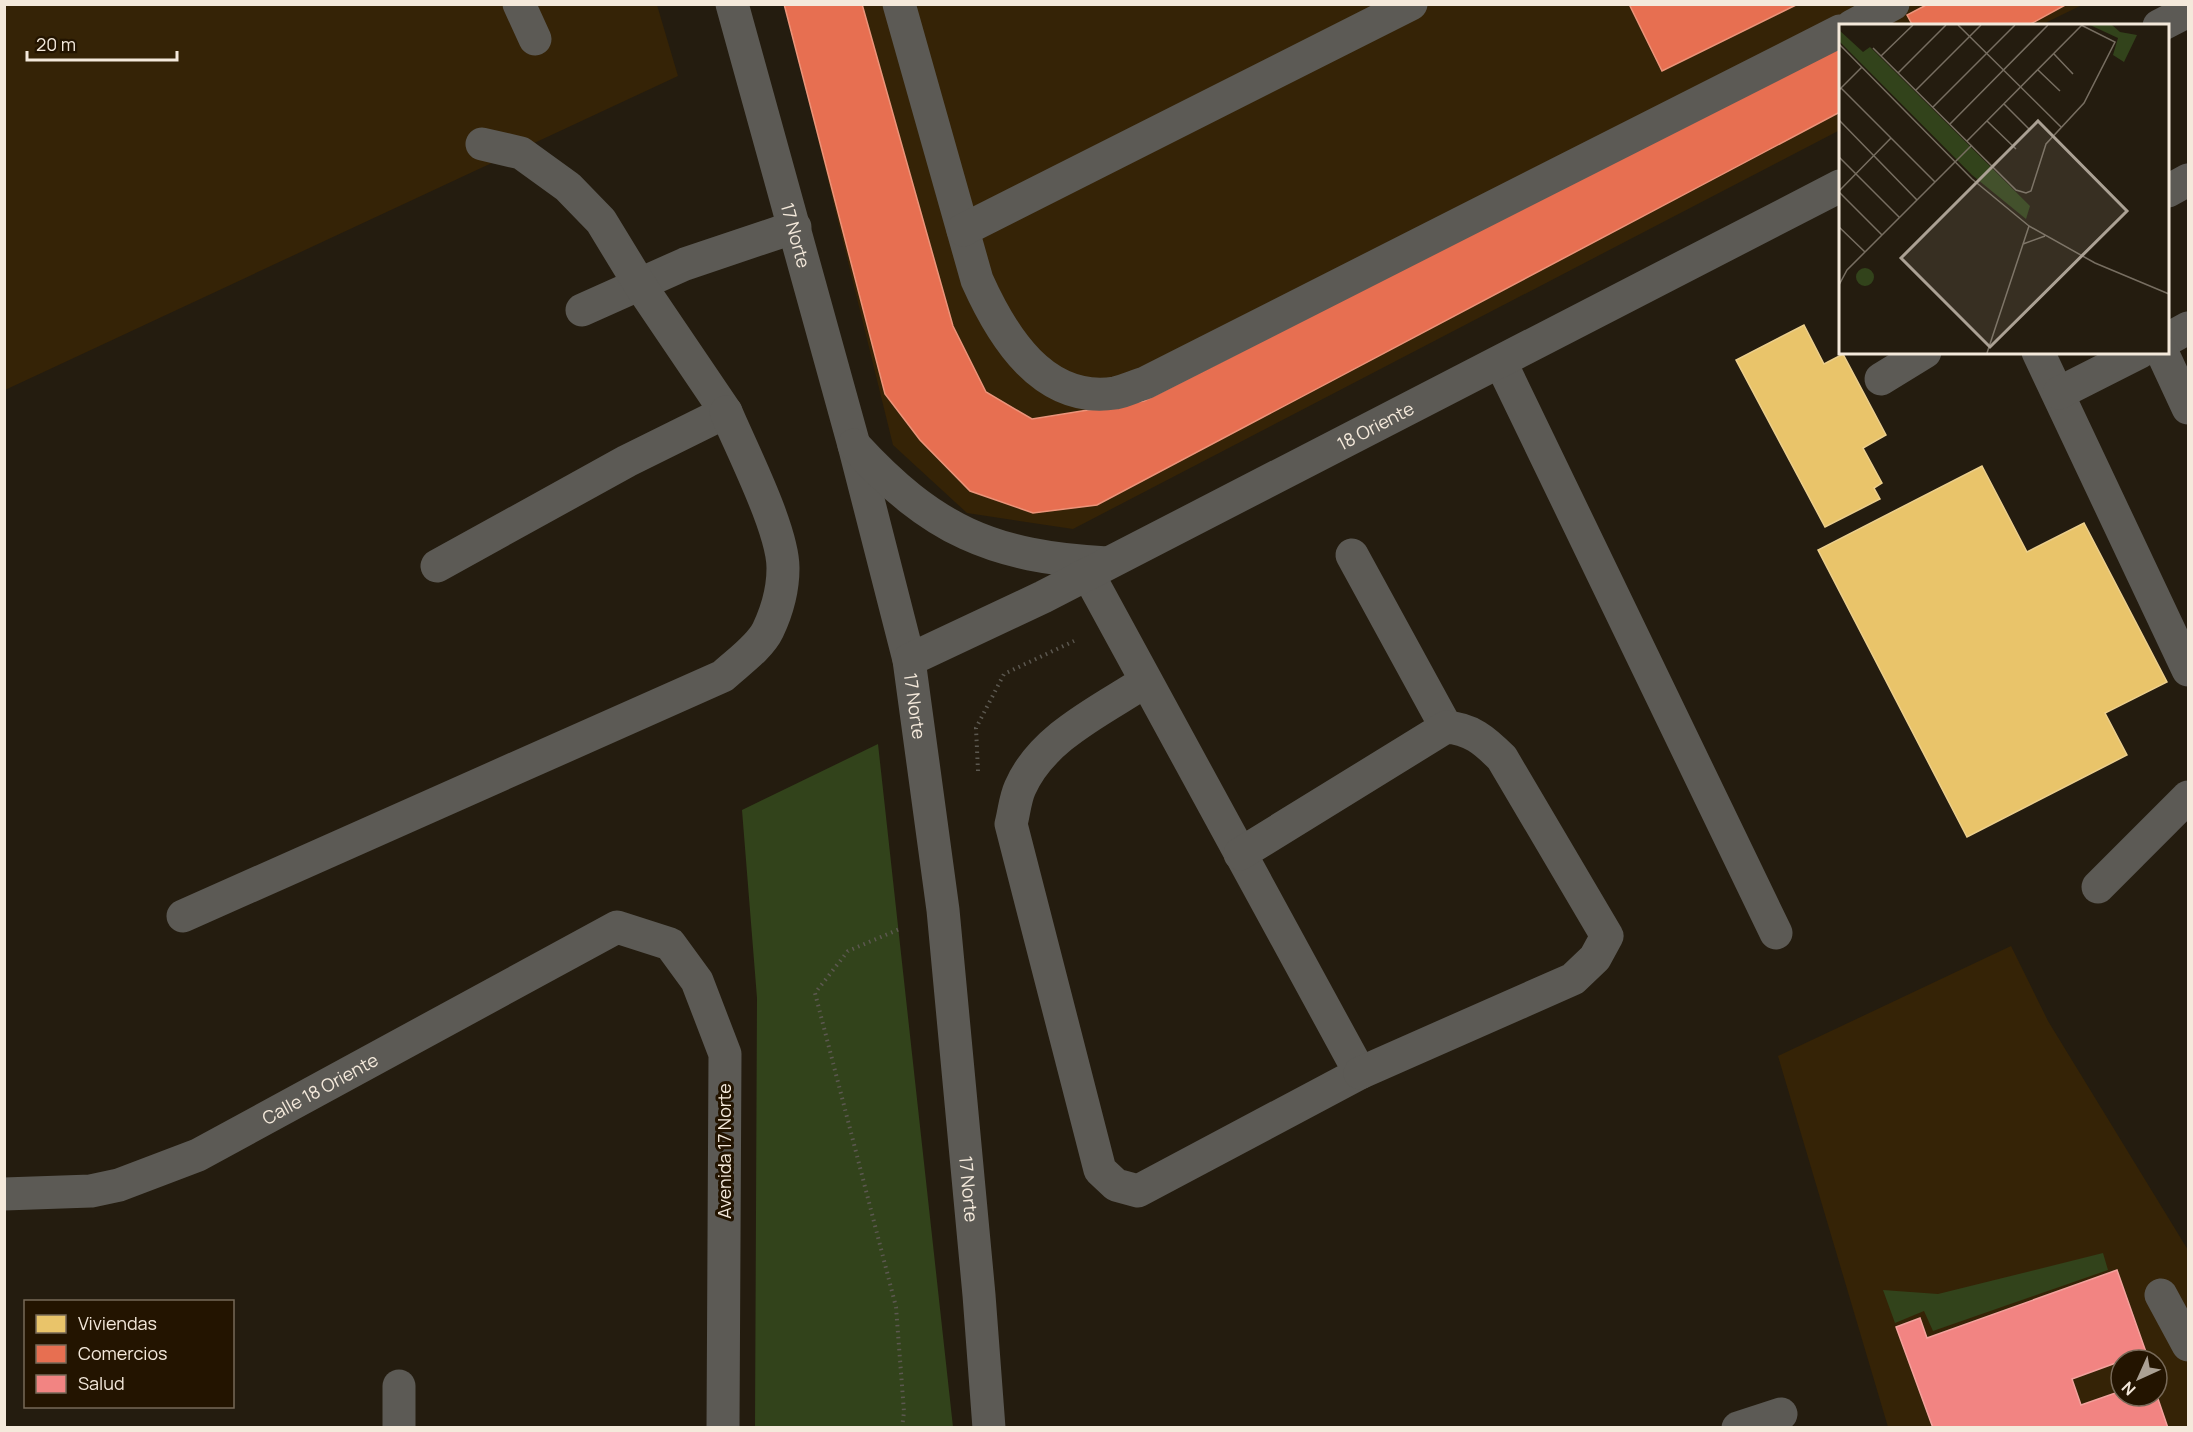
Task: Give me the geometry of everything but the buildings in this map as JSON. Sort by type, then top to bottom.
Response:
[{"type":"street","points":[[519,4],[535,39]]},
{"type":"street","name":"17 Norte","points":[[732,4],[854,444],[909,660],[943,910],[979,1295],[989,1428]]},
{"type":"street","points":[[963,230],[1412,4]]},
{"type":"street","points":[[908,8],[977,280],[995,319],[1022,357],[1053,382],[1084,394],[1115,393],[1145,383],[1839,32]]},
{"type":"street","points":[[1857,24],[1893,10]]},
{"type":"street","points":[[2163,24],[2188,11]]},
{"type":"street","points":[[183,916],[723,676],[767,632],[781,595],[783,566],[773,525],[726,412],[640,285],[601,221],[568,187],[521,153],[482,144]]},
{"type":"street","points":[[2169,190],[2188,180]]},
{"type":"street","name":"18 Oriente","points":[[909,660],[1097,569],[1501,363],[1839,187]]},
{"type":"street","points":[[582,310],[686,264],[795,227]]},
{"type":"street","points":[[2169,338],[2188,328]]},
{"type":"street","points":[[1881,379],[1922,354]]},
{"type":"street","points":[[2039,354],[2188,670]]},
{"type":"street","points":[[2059,393],[2136,354]]},
{"type":"street","points":[[2163,354],[2188,408]]},
{"type":"street","points":[[1501,363],[1776,933]]},
{"type":"street","points":[[436,566],[627,461],[726,412]]},
{"type":"street","points":[[854,444],[903,495],[959,532],[1010,551],[1070,561],[1097,569],[1146,681],[1360,1073]]},
{"type":"street","points":[[1352,555],[1446,727]]},
{"type":"street","points":[[1146,681],[1060,738],[1039,757],[1019,789],[1011,824],[1100,1170],[1116,1185],[1138,1191],[1360,1073],[1573,979],[1595,958],[1607,936],[1502,758],[1482,739],[1463,728],[1446,727],[1240,854]]},
{"type":"street","points":[[2098,887],[2188,797]]},
{"type":"street","name":"Calle 18 Oriente","points":[[4,1194],[91,1191],[119,1185],[198,1155],[617,927]]},
{"type":"street","name":"Avenida 17 Norte","points":[[617,927],[670,944],[697,981],[725,1054],[723,1428]]},
{"type":"street","points":[[2161,1295],[2188,1345]]},
{"type":"street","points":[[399,1386],[399,1428]]},
{"type":"street","points":[[1737,1428],[1781,1414]]},
{"type":"shaded area","points":[[4,5],[657,5],[678,76],[5,390]]},
{"type":"shaded area","points":[[785,5],[2082,5],[2043,24],[1839,24],[1839,131],[1073,529],[967,513],[893,445]]},
{"type":"shaded area","points":[[2011,946],[2048,1021],[2188,1250],[2188,1427],[1888,1427],[1778,1056]]},
{"type":"green space","points":[[878,744],[953,1427],[755,1427],[757,998],[742,810]]},
{"type":"green space","points":[[2103,1253],[2108,1270],[1933,1331],[1924,1311],[1895,1323],[1883,1290],[1938,1294]]}]
